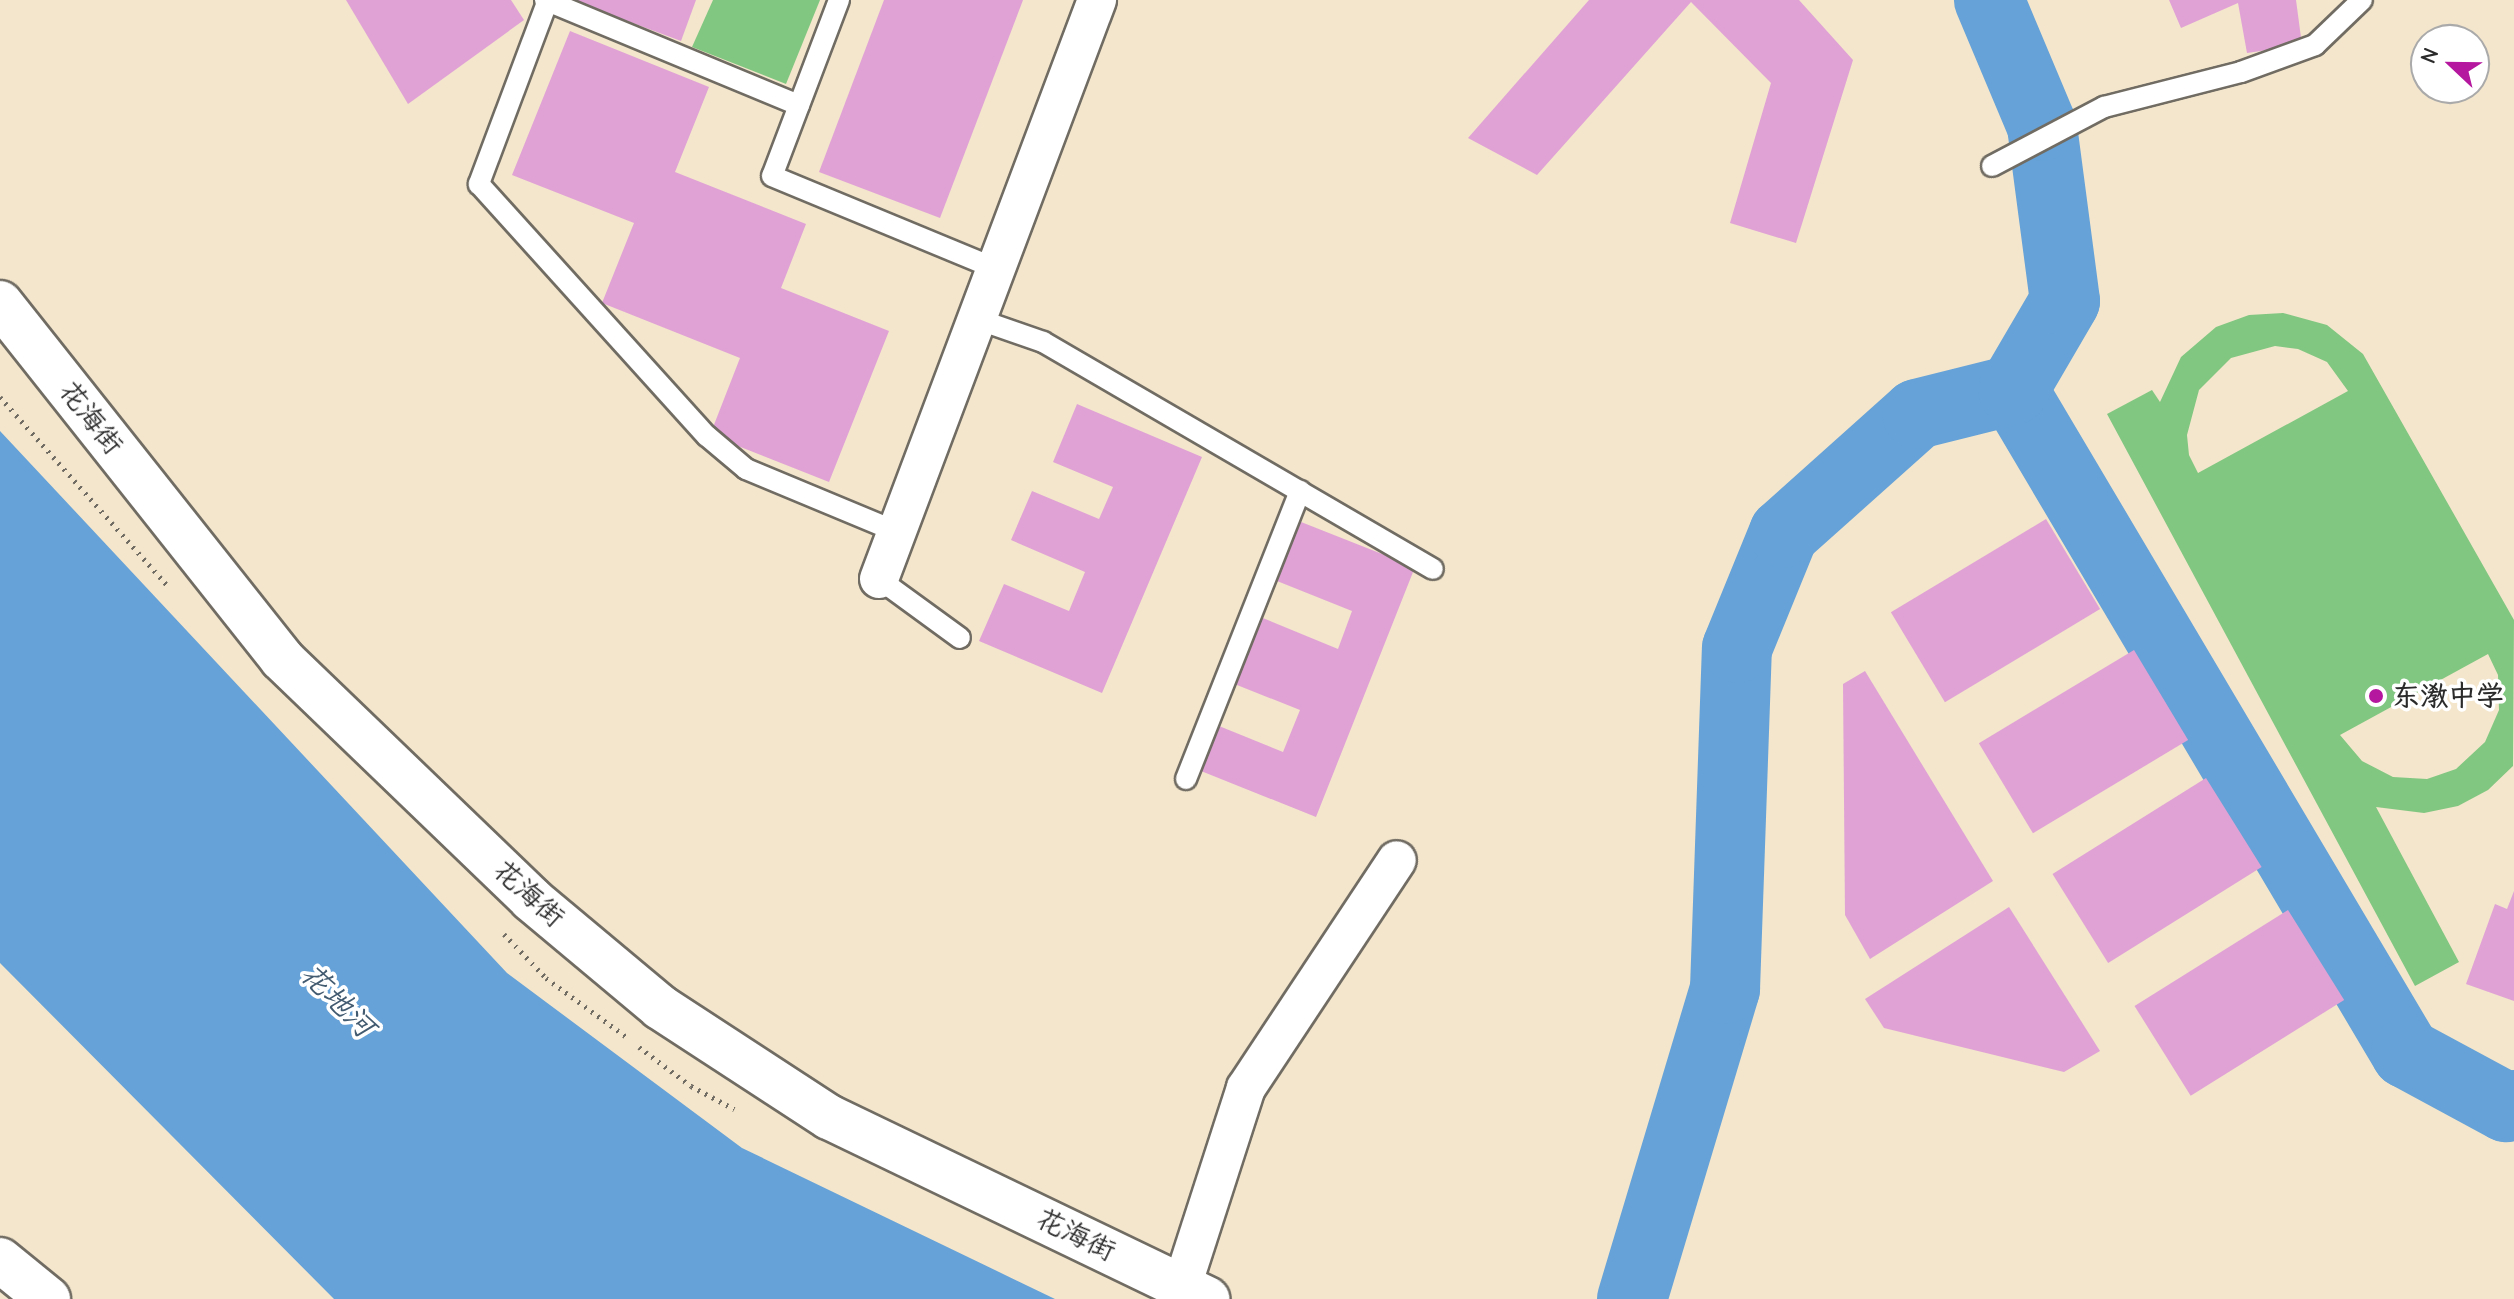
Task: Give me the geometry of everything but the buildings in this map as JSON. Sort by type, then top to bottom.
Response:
[{"type":"street","points":[[879,579],[1097,0]]},
{"type":"street","name":"花海街","points":[[0,303],[282,659],[531,899],[660,1007],[829,1117],[1195,1293]]},
{"type":"street","points":[[1195,1293],[1246,1088],[1397,860]]},
{"type":"street","points":[[0,1260],[48,1299]]},
{"type":"lane","points":[[839,0],[772,176],[996,269]]},
{"type":"lane","points":[[1992,166],[2104,107],[2241,72],[2315,45],[2362,0]]},
{"type":"lane","points":[[799,105],[547,1],[479,184],[717,445],[746,469],[897,532]]},
{"type":"lane","points":[[977,319],[1043,342],[1433,569]]},
{"type":"lane","points":[[1186,779],[1300,491]]},
{"type":"lane","points":[[879,579],[960,638]]},
{"type":"green space","points":[[713,0],[820,0],[786,84],[692,47]]},
{"type":"green space","points":[[2283,313],[2327,325],[2363,354],[2514,620],[2513,766],[2488,790],[2458,806],[2424,813],[2376,807],[2459,962],[2415,986],[2107,414],[2152,390],[2160,402],[2181,357],[2216,327],[2249,315]],"holes":[[[2275,346],[2298,349],[2327,362],[2348,391],[2198,473],[2189,455],[2187,435],[2199,390],[2231,358]],[[2488,654],[2498,675],[2499,710],[2485,742],[2456,769],[2427,779],[2393,777],[2362,761],[2340,735]]]},
{"type":"water","name":"花地河","points":[[0,431],[507,973],[742,1148],[1055,1299],[334,1299],[0,963]]},
{"type":"waterway","points":[[1632,1299],[1725,989],[1737,648],[1784,533],[1917,414],[2013,390],[2065,301],[2042,126],[1989,0]]},
{"type":"waterway","points":[[2013,390],[2406,1053],[2506,1107],[2514,1105]]},
{"type":"place","name":"东漖中学","points":[[2376,696]]}]
